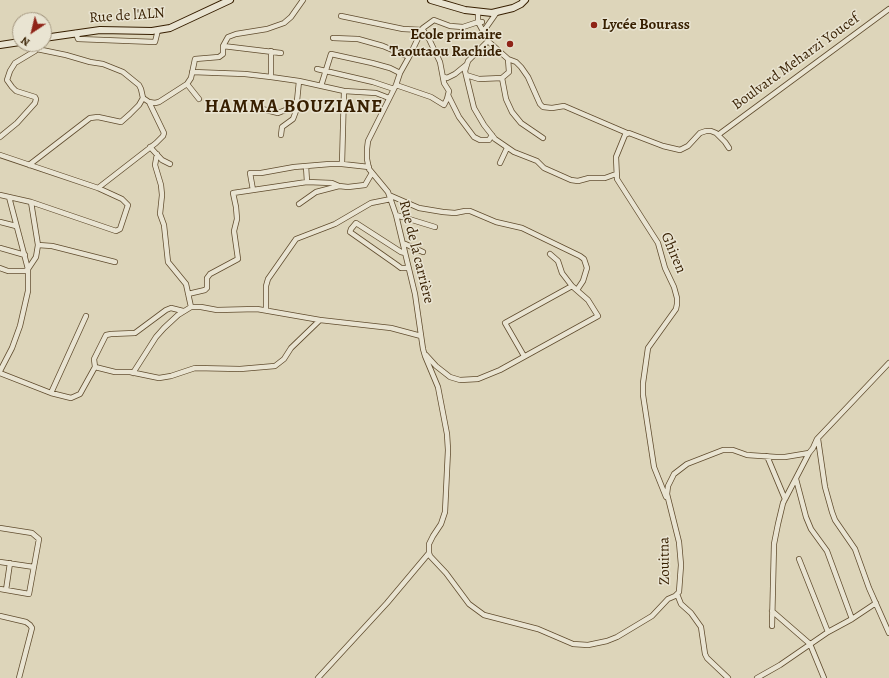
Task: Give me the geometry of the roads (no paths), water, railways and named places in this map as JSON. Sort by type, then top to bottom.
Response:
[{"type":"main road","name":"Rue de l'ALN","points":[[52,37],[106,30],[158,30],[170,28],[230,0]]},
{"type":"main road","points":[[431,0],[465,10],[478,12],[497,12],[513,8],[525,0]]},
{"type":"main road","points":[[0,45],[12,43]]},
{"type":"street","points":[[143,98],[149,102],[159,102],[187,84],[191,78],[196,59],[219,56],[223,54],[223,46],[228,37],[231,35],[267,29],[284,23],[291,17],[304,0]]},
{"type":"street","name":"Boulvard Meharzi Youcef","points":[[718,135],[889,9]]},
{"type":"street","points":[[478,12],[483,32],[488,41],[508,59],[516,62],[521,67],[528,77],[540,104],[543,106],[552,108],[564,106],[627,133],[663,146],[680,150],[688,146],[700,133],[706,131],[711,131],[718,135],[729,148]]},
{"type":"street","points":[[341,16],[403,29],[423,30],[434,20],[450,26],[463,27],[480,23],[487,12]]},
{"type":"street","points":[[483,32],[497,12]]},
{"type":"street","points":[[76,33],[78,39],[155,42],[158,30]]},
{"type":"street","points":[[317,69],[431,97],[444,105],[449,91],[444,83],[440,62],[423,30]]},
{"type":"street","name":"Rue de la carrière","points":[[423,30],[400,73],[395,87],[368,141],[367,159],[372,173],[383,184],[390,197],[396,215],[415,294],[423,348],[438,387],[446,427],[448,450],[444,519],[429,544],[429,553]]},
{"type":"street","points":[[333,38],[358,39],[383,46],[409,57]]},
{"type":"street","points":[[444,77],[447,78],[455,74],[466,65],[472,56],[488,41]]},
{"type":"street","points":[[223,46],[281,53]]},
{"type":"street","points":[[29,165],[90,118],[98,117],[121,122],[139,105],[143,98],[139,85],[123,72],[104,64],[90,62],[52,51]]},
{"type":"street","points":[[0,137],[17,123],[35,103],[35,97],[16,91],[7,80],[14,63],[33,52]]},
{"type":"street","points":[[271,52],[271,77]]},
{"type":"street","points":[[321,86],[331,54],[372,63],[390,68],[400,73]]},
{"type":"street","points":[[466,75],[480,79],[502,78],[509,72],[508,59]]},
{"type":"street","points":[[466,65],[466,75],[474,108],[492,135],[507,148],[537,161],[544,168],[574,181],[589,178],[605,178],[616,174],[616,157],[627,133]]},
{"type":"street","points":[[192,72],[245,74],[271,77],[299,81],[344,91],[376,93],[389,98]]},
{"type":"street","points":[[502,78],[506,99],[516,117],[527,128],[543,138]]},
{"type":"street","points":[[281,135],[282,127],[293,119],[296,111],[299,81]]},
{"type":"street","points":[[187,84],[199,99]]},
{"type":"street","points":[[342,164],[344,91]]},
{"type":"street","points":[[448,95],[459,117],[474,137],[480,140],[487,140],[492,135]]},
{"type":"street","points":[[98,188],[164,136],[164,133],[149,102]]},
{"type":"street","points":[[258,108],[278,113],[288,109],[296,111]]},
{"type":"street","points":[[150,147],[162,160],[170,164]]},
{"type":"street","points":[[500,163],[507,148]]},
{"type":"street","points":[[157,154],[155,165],[161,185],[162,195],[160,214],[164,225],[168,262],[186,284],[191,308]]},
{"type":"street","points":[[0,155],[98,188],[122,199],[128,205],[120,229],[116,231],[21,198],[0,195]]},
{"type":"street","points":[[253,190],[250,173],[260,173],[306,166],[342,164],[369,167]]},
{"type":"street","points":[[306,166],[307,182]]},
{"type":"street","points":[[299,204],[316,192],[339,186],[363,186],[372,173]]},
{"type":"street","name":"Ghiren","points":[[616,174],[617,179],[658,243],[665,268],[674,287],[678,304],[648,348],[643,383],[643,395],[654,467],[668,500]]},
{"type":"street","points":[[188,294],[206,290],[207,278],[210,274],[238,259],[234,232],[237,224],[237,213],[233,193],[307,182],[327,182],[339,186]]},
{"type":"street","points":[[8,197],[28,269],[28,291],[20,326],[12,348],[0,372],[51,393],[71,398],[80,394],[95,367],[94,360],[106,335],[135,333],[166,310],[172,308],[183,311]]},
{"type":"street","points":[[266,310],[266,286],[268,279],[296,239],[336,224],[371,203],[390,197],[419,208],[455,213],[459,211],[470,211],[496,222],[522,228],[580,256],[584,259],[587,268],[583,281],[577,290]]},
{"type":"street","points":[[1,270],[16,272],[25,271],[36,257],[38,245],[31,202]]},
{"type":"street","points":[[396,215],[435,227]]},
{"type":"street","points":[[0,222],[16,226]]},
{"type":"street","points":[[405,253],[401,252],[356,223],[351,229],[350,232],[401,268],[408,268]]},
{"type":"street","points":[[403,243],[423,252]]},
{"type":"street","points":[[38,245],[52,246],[114,262]]},
{"type":"street","points":[[0,248],[25,255]]},
{"type":"street","points":[[423,348],[426,355],[436,366],[450,377],[460,380],[470,380],[486,376],[598,316],[588,300],[572,286],[562,273],[558,260],[550,254]]},
{"type":"street","points":[[524,356],[505,323],[572,286]]},
{"type":"street","points":[[133,373],[156,337],[164,328],[183,311],[191,308],[201,307],[217,310],[247,308],[266,310],[320,320],[391,328],[421,336]]},
{"type":"street","points":[[51,393],[86,316]]},
{"type":"street","points":[[95,367],[115,372],[133,373],[159,378],[171,376],[195,368],[240,369],[275,366],[284,359],[291,348],[320,320]]},
{"type":"street","points":[[772,626],[774,544],[785,499],[817,438],[889,363]]},
{"type":"street","points":[[817,438],[825,487],[832,512],[835,520],[855,549],[869,588],[889,633]]},
{"type":"street","name":"Zouitna","points":[[429,553],[430,556],[446,572],[469,604],[484,615],[538,629],[565,641],[580,645],[597,644],[617,637],[652,616],[668,599],[677,594],[679,588],[680,565],[679,542],[668,500],[668,486],[671,478],[679,469],[687,464],[729,449],[744,455],[785,457],[809,453]]},
{"type":"street","points":[[767,456],[785,499]]},
{"type":"street","points":[[796,479],[806,517],[811,529],[827,551],[852,619]]},
{"type":"street","points":[[0,528],[32,533],[39,538],[29,594],[0,589]]},
{"type":"street","points":[[318,678],[387,603],[429,553]]},
{"type":"street","points":[[799,559],[828,632]]},
{"type":"street","points":[[0,562],[34,567]]},
{"type":"street","points":[[6,590],[10,563]]},
{"type":"street","points":[[677,594],[684,608],[691,613],[701,627],[705,654],[707,658],[728,678]]},
{"type":"street","points":[[757,678],[780,665],[828,632],[852,619],[876,603]]},
{"type":"street","points":[[772,611],[810,644],[824,678]]},
{"type":"street","points":[[0,616],[26,622],[30,624],[32,628],[19,678]]},
{"type":"place","name":"Lycée Bourass","points":[[594,25]]},
{"type":"place","name":"Ecole primaire Taoutaou Rachide","points":[[510,44]]},
{"type":"district","name":"HAMMA BOUZIANE","points":[[294,107]]}]
